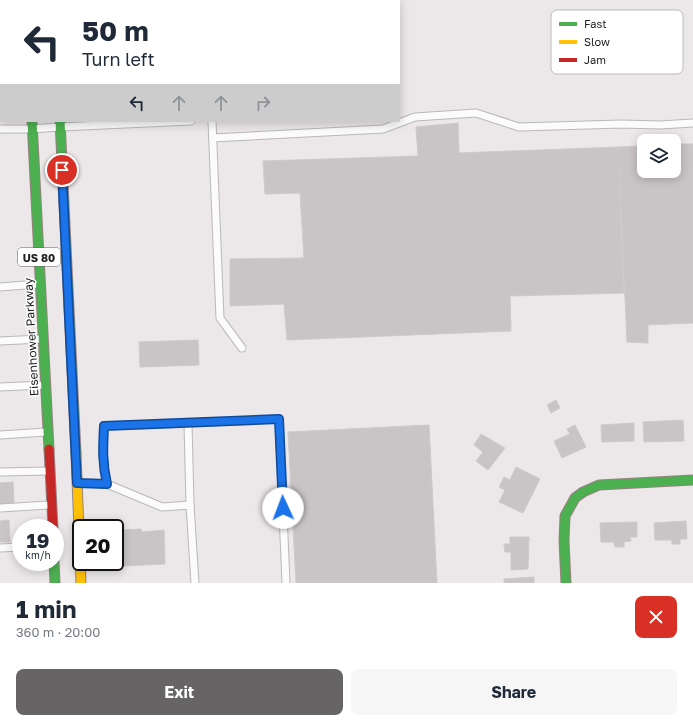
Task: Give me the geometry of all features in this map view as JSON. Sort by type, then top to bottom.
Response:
[{"type":"main road","name":"US 80","points":[[60,124],[81,583]]},
{"type":"main road","name":"Eisenhower Parkway","points":[[32,125],[53,519]]},
{"type":"main road","points":[[566,583],[564,542],[565,516],[575,498],[583,492],[599,485],[693,480]]},
{"type":"main road","points":[[54,571],[55,583]]},
{"type":"lane","points":[[213,138],[383,129],[415,117],[476,113],[519,127],[621,124],[660,125],[693,123]]},
{"type":"lane","points":[[0,129],[32,125],[147,122]]},
{"type":"lane","points":[[212,122],[220,318],[242,348]]},
{"type":"lane","points":[[0,287],[41,284]]},
{"type":"lane","points":[[0,341],[43,339]]},
{"type":"lane","points":[[0,387],[46,385]]},
{"type":"lane","points":[[107,484],[102,450],[104,426],[279,419],[286,583]]},
{"type":"lane","points":[[188,423],[190,505],[195,583]]},
{"type":"lane","points":[[0,435],[48,432]]},
{"type":"lane","points":[[0,472],[50,470]]},
{"type":"lane","points":[[77,483],[107,484],[162,507],[190,505]]},
{"type":"lane","points":[[0,508],[52,505]]},
{"type":"lane","points":[[0,548],[12,547]]},
{"type":"building","points":[[458,123],[459,153],[618,147],[624,293],[510,296],[511,331],[287,340],[284,304],[230,306],[230,259],[304,258],[300,193],[265,194],[263,161],[418,156],[416,127]]},
{"type":"building","points":[[681,144],[693,144],[693,323],[648,325],[648,343],[627,342],[618,147],[637,146],[637,178],[681,178]]},
{"type":"building","points":[[198,340],[199,365],[140,367],[139,342]]},
{"type":"building","points":[[556,400],[560,408],[551,413],[547,405]]},
{"type":"building","points":[[683,420],[684,441],[644,442],[643,422]]},
{"type":"building","points":[[634,423],[634,441],[602,442],[601,425]]},
{"type":"building","points":[[429,425],[437,583],[296,583],[288,432]]},
{"type":"building","points":[[575,425],[586,447],[562,458],[554,441],[570,434],[567,429]]},
{"type":"building","points":[[481,434],[505,448],[488,470],[476,461],[483,452],[474,445]]},
{"type":"building","points":[[516,467],[540,479],[523,513],[499,502],[505,490],[499,487],[504,477],[510,480]]},
{"type":"building","points":[[13,482],[14,504],[0,505],[0,483]]},
{"type":"building","points":[[9,520],[10,542],[0,542],[0,521]]},
{"type":"building","points":[[686,521],[687,539],[680,539],[680,544],[672,544],[672,540],[655,540],[654,523]]},
{"type":"building","points":[[637,522],[637,537],[630,537],[631,541],[624,542],[624,547],[615,547],[614,542],[601,542],[600,523]]},
{"type":"building","points":[[141,529],[142,532],[164,530],[165,564],[124,566],[124,530]]},
{"type":"building","points":[[510,537],[529,537],[528,569],[511,570],[511,552],[505,552],[504,544],[510,544]]},
{"type":"building","points":[[534,577],[534,583],[504,583],[504,579]]},
{"type":"traffic: fast","points":[[32,122],[49,449]]},
{"type":"traffic: fast","points":[[60,122],[76,453]]},
{"type":"traffic: fast","points":[[566,583],[564,541],[565,516],[575,498],[583,492],[599,485],[693,480]]},
{"type":"traffic: fast","points":[[54,571],[55,583]]},
{"type":"traffic: slow","points":[[76,453],[81,583]]},
{"type":"traffic: jam","points":[[49,449],[53,519]]},
{"type":"route","points":[[62,170],[77,483],[107,484],[102,450],[104,426],[279,419],[283,508]]}]
